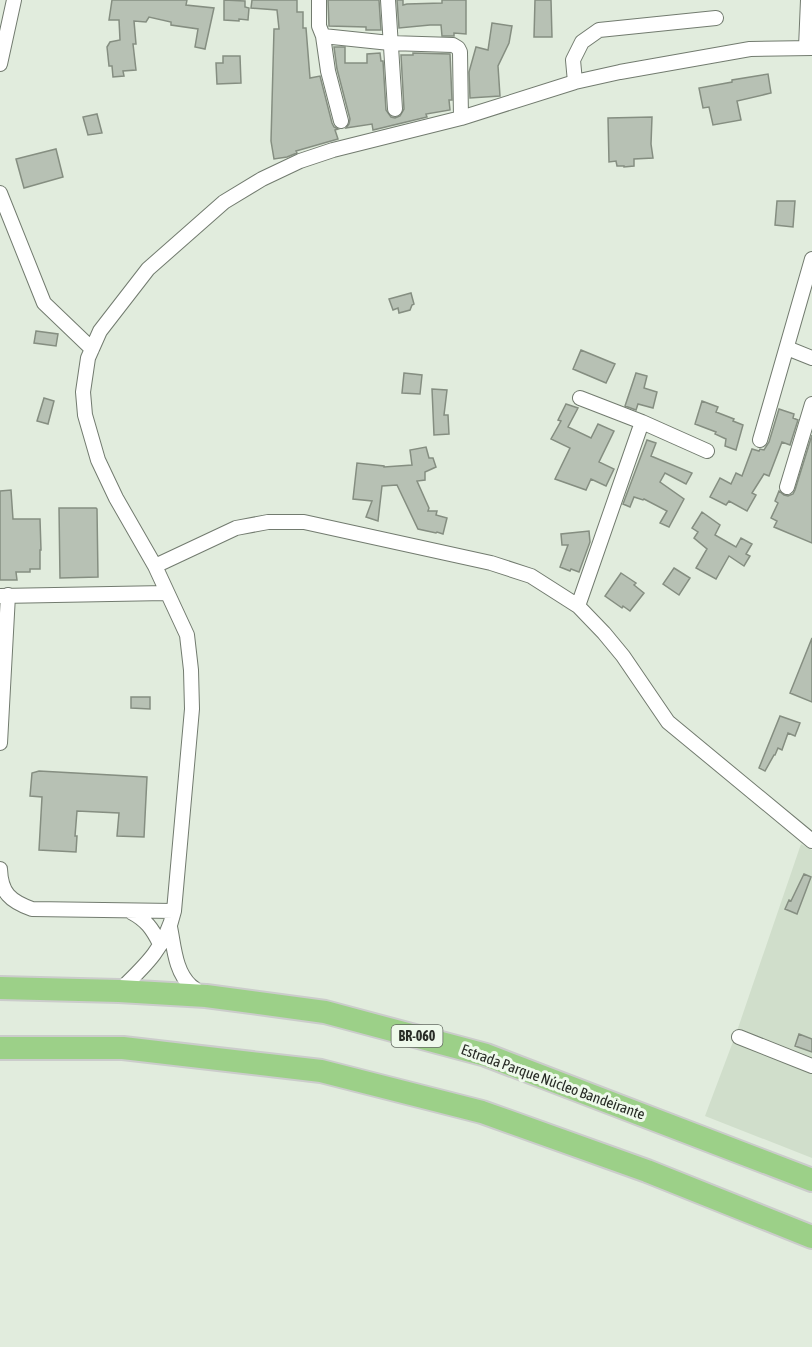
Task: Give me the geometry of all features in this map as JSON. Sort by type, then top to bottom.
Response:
[{"type":"highway","name":"Estrada Parque Núcleo Bandeirante","points":[[0,988],[206,996],[325,1012],[486,1055],[812,1180]]},
{"type":"highway","points":[[0,1048],[123,1048],[321,1071],[482,1112],[647,1171],[812,1237]]},
{"type":"street","points":[[0,64],[14,0]]},
{"type":"street","points":[[319,0],[319,26],[341,121]]},
{"type":"street","points":[[388,0],[395,109]]},
{"type":"street","points":[[119,991],[147,963],[170,927],[174,911],[192,709],[191,670],[187,635],[155,566],[116,498],[98,460],[85,415],[83,392],[88,358],[100,331],[148,269],[224,202],[262,179],[300,161],[333,150],[461,118],[575,82],[620,72],[750,49],[809,48],[808,0]]},
{"type":"street","points":[[575,82],[573,60],[582,42],[599,30],[716,18]]},
{"type":"street","points":[[323,36],[390,44],[453,45],[460,52],[461,118]]},
{"type":"street","points":[[0,193],[44,303],[92,349]]},
{"type":"street","points":[[759,440],[812,259]]},
{"type":"street","points":[[787,348],[812,358]]},
{"type":"street","points":[[580,398],[707,451]]},
{"type":"street","points":[[787,487],[812,404]]},
{"type":"street","points":[[578,606],[642,422]]},
{"type":"street","points":[[155,566],[236,528],[268,522],[304,522],[491,563],[531,576],[578,606],[604,633],[668,722],[812,841]]},
{"type":"street","points":[[0,742],[4,595],[166,593]]},
{"type":"street","points":[[0,869],[0,881],[6,894],[15,902],[32,909],[174,911]]},
{"type":"street","points":[[131,912],[143,919],[160,944]]},
{"type":"street","points":[[170,927],[183,977],[190,986],[206,996]]},
{"type":"street","points":[[739,1037],[812,1066]]},
{"type":"shaded area","points":[[801,844],[812,850],[812,1158],[705,1116],[737,1031]]},
{"type":"building","points":[[112,0],[187,0],[186,5],[214,8],[205,49],[195,47],[198,29],[171,25],[171,22],[149,17],[146,22],[134,21],[136,44],[133,44],[136,70],[123,71],[124,76],[113,77],[107,47],[110,42],[120,40],[119,20],[109,20]]},
{"type":"building","points":[[224,0],[245,1],[245,7],[249,8],[248,20],[224,20]]},
{"type":"building","points":[[252,0],[297,0],[297,12],[303,12],[303,28],[306,28],[310,78],[320,76],[332,123],[338,129],[335,130],[338,139],[296,151],[297,153],[287,157],[274,159],[271,141],[274,29],[279,29],[277,10],[251,8]]},
{"type":"building","points":[[328,0],[379,0],[381,30],[366,30],[366,27],[329,26]]},
{"type":"building","points":[[397,0],[403,0],[403,5],[442,3],[442,0],[466,0],[466,34],[454,33],[454,36],[442,36],[441,25],[399,28]]},
{"type":"building","points":[[535,0],[551,0],[552,37],[534,37]]},
{"type":"building","points":[[492,23],[512,26],[509,43],[498,66],[500,96],[470,98],[469,72],[476,47],[488,50]]},
{"type":"building","points":[[334,47],[345,47],[345,63],[367,63],[367,54],[380,53],[381,61],[383,61],[386,110],[391,117],[395,118],[400,116],[404,109],[401,55],[450,54],[452,100],[449,100],[450,110],[426,114],[427,117],[373,130],[372,124],[346,128],[350,119],[337,69]]},
{"type":"building","points":[[223,56],[240,56],[241,83],[217,84],[216,63],[223,63]]},
{"type":"building","points":[[768,74],[771,93],[737,101],[741,120],[713,125],[709,107],[703,108],[699,88]]},
{"type":"building","points":[[97,114],[102,133],[88,135],[83,117]]},
{"type":"building","points":[[652,117],[653,158],[634,159],[634,166],[624,167],[617,166],[616,161],[609,162],[608,118]]},
{"type":"building","points":[[56,149],[63,177],[24,188],[16,159]]},
{"type":"building","points":[[777,201],[795,201],[793,227],[775,225]]},
{"type":"building","points":[[411,293],[414,304],[410,310],[399,313],[398,308],[393,310],[389,299]]},
{"type":"building","points":[[36,331],[58,334],[56,346],[34,343]]},
{"type":"building","points":[[581,350],[615,364],[606,383],[573,369]]},
{"type":"building","points":[[404,373],[422,375],[420,394],[402,393]]},
{"type":"building","points":[[636,373],[647,376],[644,388],[657,392],[653,408],[638,404],[636,410],[625,406]]},
{"type":"building","points":[[432,389],[447,390],[444,415],[448,415],[449,434],[434,435]]},
{"type":"building","points":[[44,398],[54,401],[48,424],[37,421]]},
{"type":"building","points":[[702,401],[718,407],[716,412],[743,425],[736,450],[725,446],[726,439],[715,434],[716,432],[695,424]]},
{"type":"building","points":[[566,404],[578,408],[568,427],[591,438],[598,424],[614,431],[599,462],[614,469],[606,486],[591,479],[586,490],[555,479],[570,448],[551,439],[561,421],[558,420]]},
{"type":"building","points":[[779,409],[794,414],[793,418],[798,420],[790,445],[782,442],[769,476],[764,474],[752,493],[756,495],[747,511],[729,501],[726,505],[710,497],[720,478],[731,484],[736,473],[742,476],[752,449],[764,450],[769,442]]},
{"type":"building","points":[[812,435],[812,543],[774,527],[777,521],[771,518],[778,503],[775,501],[779,491],[788,496],[795,490]]},
{"type":"building","points":[[647,440],[656,443],[651,456],[692,473],[686,484],[665,473],[660,482],[684,499],[669,527],[660,523],[667,511],[644,499],[634,497],[630,507],[623,504]]},
{"type":"building","points":[[426,447],[429,458],[433,458],[436,467],[425,472],[425,480],[417,481],[429,508],[428,511],[437,511],[436,515],[447,518],[443,534],[418,529],[397,485],[382,486],[378,521],[366,517],[372,501],[353,499],[357,463],[384,467],[412,465],[410,450]]},
{"type":"building","points":[[11,490],[13,519],[40,519],[40,569],[16,572],[17,580],[0,580],[0,491]]},
{"type":"building","points":[[59,508],[97,509],[98,577],[60,578]]},
{"type":"building","points":[[702,512],[720,525],[715,535],[736,547],[741,538],[752,544],[746,554],[750,556],[744,566],[729,556],[716,579],[696,568],[707,549],[694,538],[698,532],[692,528]]},
{"type":"building","points":[[589,531],[590,542],[579,572],[560,567],[568,545],[562,545],[561,534]]},
{"type":"building","points":[[674,568],[690,578],[679,595],[663,584]]},
{"type":"building","points":[[621,573],[636,583],[634,585],[644,593],[630,611],[605,596]]},
{"type":"building","points":[[812,638],[812,702],[790,693]]},
{"type":"building","points":[[131,697],[150,697],[150,709],[131,708]]},
{"type":"building","points":[[780,716],[800,723],[795,736],[788,733],[782,750],[778,748],[765,771],[759,768]]},
{"type":"building","points":[[39,771],[147,777],[144,837],[117,836],[119,813],[77,811],[76,852],[39,850],[42,797],[30,796],[32,773]]},
{"type":"building","points":[[804,874],[811,877],[797,914],[785,909]]},
{"type":"building","points":[[799,1034],[812,1039],[812,1052],[795,1046]]}]
